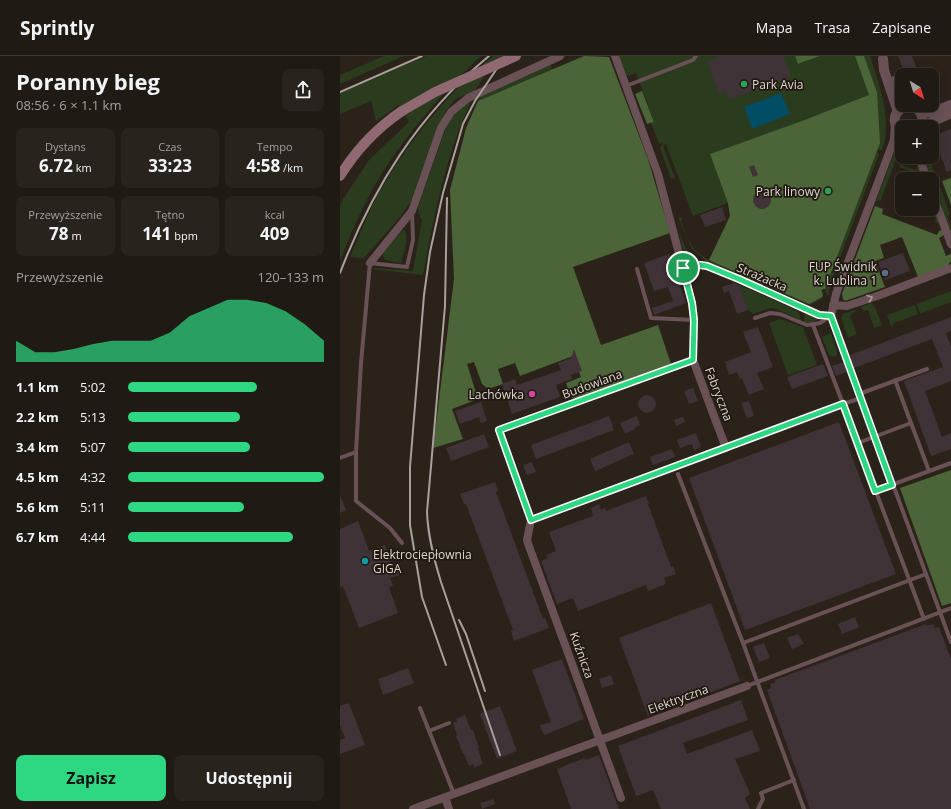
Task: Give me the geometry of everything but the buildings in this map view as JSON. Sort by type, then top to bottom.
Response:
[{"type":"main road","points":[[340,176],[369,138],[384,124],[402,111],[435,92],[516,56]]},
{"type":"street","points":[[370,263],[412,211],[444,122],[457,106],[468,98],[482,91],[560,56]]},
{"type":"street","name":"Fabryczna","points":[[615,56],[658,174],[692,303],[694,320],[693,360],[726,448]]},
{"type":"street","points":[[882,57],[895,81]]},
{"type":"street","points":[[882,57],[884,70],[895,103]]},
{"type":"street","points":[[923,120],[921,113],[932,112],[951,106]]},
{"type":"street","points":[[896,120],[898,112]]},
{"type":"street","points":[[936,120],[951,113]]},
{"type":"street","points":[[831,316],[833,306],[894,140],[895,122]]},
{"type":"street","points":[[939,212],[951,244]]},
{"type":"street","name":"Strażacka","points":[[683,268],[700,265],[707,266],[819,315],[831,316]]},
{"type":"street","points":[[833,306],[844,307],[951,268]]},
{"type":"street","name":"Budowlana","points":[[531,520],[499,430],[693,360]]},
{"type":"street","points":[[531,520],[726,448]]},
{"type":"street","name":"Kuźnicza","points":[[531,520],[528,540],[530,549],[621,798]]},
{"type":"street","name":"Elektryczna","points":[[413,809],[747,686]]},
{"type":"street","points":[[445,797],[449,809]]},
{"type":"lane","points":[[626,86],[693,60],[696,56]]},
{"type":"lane","points":[[402,543],[390,528],[356,501],[356,452],[370,263],[407,267],[413,240],[412,211]]},
{"type":"lane","points":[[636,269],[651,318],[694,320]]},
{"type":"lane","points":[[755,318],[770,313],[780,314],[807,325],[813,325],[820,323],[831,316],[951,642]]},
{"type":"lane","points":[[813,325],[924,619]]},
{"type":"lane","points":[[726,448],[843,404],[896,380],[927,369]]},
{"type":"lane","points":[[896,380],[929,471]]},
{"type":"lane","points":[[858,443],[911,423]]},
{"type":"lane","points":[[340,458],[356,452]]},
{"type":"lane","points":[[875,491],[951,463]]},
{"type":"lane","points":[[678,474],[758,682],[804,809]]},
{"type":"lane","points":[[743,643],[926,574]]},
{"type":"lane","name":"Elektryczna","points":[[747,686],[951,608]]},
{"type":"lane","points":[[420,708],[454,794]]},
{"type":"lane","points":[[429,731],[449,723]]},
{"type":"lane","points":[[758,809],[763,799],[761,793],[794,780]]},
{"type":"green space","points":[[384,56],[404,56],[340,84],[340,75]]},
{"type":"green space","points":[[426,56],[481,56],[441,96],[417,124],[395,154],[377,181],[365,203],[340,261],[340,205],[369,160],[409,122],[399,105],[376,121],[371,101],[340,114],[340,93]]},
{"type":"green space","points":[[493,56],[503,56],[486,74],[474,91],[455,99],[446,111],[432,141],[411,201],[400,217],[364,258],[350,257],[373,204],[397,163],[411,143],[458,88]]},
{"type":"green space","points":[[584,56],[609,57],[648,159],[670,233],[573,267],[601,345],[658,325],[671,364],[574,399],[570,396],[566,383],[581,377],[573,356],[520,376],[515,363],[498,369],[503,384],[488,389],[482,384],[474,362],[467,364],[478,399],[452,409],[463,439],[433,448],[454,279],[450,190],[466,128],[478,101]]},
{"type":"green space","points":[[619,56],[795,56],[799,64],[820,56],[855,56],[869,95],[877,92],[864,56],[870,56],[884,103],[886,127],[885,139],[882,150],[878,149],[877,152],[879,154],[830,285],[829,295],[827,295],[825,289],[822,289],[823,298],[810,305],[722,267],[705,262],[703,258],[692,249],[678,217],[682,218],[681,222],[691,244],[698,252],[709,260],[730,216],[728,203],[693,216],[666,144],[663,146],[675,178],[671,179],[660,147],[663,145],[662,143],[659,144],[651,123],[654,121],[636,73],[627,76]]},
{"type":"green space","points":[[795,56],[820,56],[798,64]]},
{"type":"green space","points":[[855,56],[864,56],[877,92],[880,143],[825,289],[821,290],[823,295],[809,304],[709,260],[730,216],[728,203],[710,154],[869,95]]},
{"type":"green space","points":[[550,64],[553,70],[478,101],[482,95]]},
{"type":"green space","points":[[642,91],[654,122],[647,124],[635,94]]},
{"type":"green space","points":[[473,98],[455,140],[448,162],[423,275],[372,269],[413,271],[422,220],[418,207],[448,122],[454,112]]},
{"type":"green space","points":[[895,151],[895,161],[881,200],[876,201]]},
{"type":"green space","points":[[926,164],[931,164],[934,172],[929,172]]},
{"type":"green space","points":[[900,165],[916,170],[917,166],[919,166],[921,172],[913,172],[899,167]]},
{"type":"green space","points":[[951,178],[951,205],[942,181]]},
{"type":"green space","points":[[939,184],[950,215],[947,216],[951,226],[950,231],[939,202]]},
{"type":"green space","points":[[875,206],[883,209],[882,214],[937,235],[939,231],[942,230],[944,235],[939,238],[946,256],[951,254],[951,261],[947,266],[918,277],[902,237],[880,245],[884,258],[875,261],[885,287],[845,301],[842,294]]},
{"type":"green space","points":[[931,216],[937,216],[939,221],[938,223],[935,222],[936,218]]},
{"type":"green space","points":[[403,230],[405,230],[406,238],[401,263],[385,260],[382,253]]},
{"type":"green space","points":[[679,233],[687,250],[700,262],[688,259],[684,253]]},
{"type":"green space","points":[[739,285],[796,310],[801,320],[776,309],[770,308],[753,314],[748,310]]},
{"type":"green space","points":[[951,291],[951,302],[920,314],[917,304]]},
{"type":"green space","points":[[871,303],[874,305],[882,325],[874,328],[868,310],[864,311],[861,308]]},
{"type":"green space","points":[[915,305],[918,314],[894,323],[893,326],[891,326],[887,315]]},
{"type":"green space","points":[[856,311],[850,316],[857,334],[848,338],[841,317],[843,314]]},
{"type":"green space","points":[[806,313],[814,316],[817,320],[812,322],[804,322]]},
{"type":"green space","points":[[780,319],[803,327],[817,365],[788,375],[769,323]]},
{"type":"green space","points":[[831,333],[837,351],[837,355],[833,357],[829,355],[822,337]]},
{"type":"green space","points":[[951,470],[951,603],[942,606],[900,488]]},
{"type":"water","points":[[781,93],[790,114],[752,129],[744,107]]},
{"type":"railway","points":[[340,92],[422,56]]},
{"type":"railway","points":[[340,273],[367,211],[400,154],[440,103],[489,56]]},
{"type":"railway","points":[[446,665],[422,597],[410,525],[410,467],[424,295],[430,252],[443,193],[463,124],[475,101],[507,56]]},
{"type":"railway","points":[[447,198],[445,306],[427,512],[432,548],[441,582],[500,755]]},
{"type":"railway","points":[[459,620],[466,634],[485,691]]},
{"type":"place","name":"Park Avia","points":[[744,84]]},
{"type":"place","name":"Park linowy","points":[[828,191]]},
{"type":"place","name":"FUP Świdnik k. Lublina 1","points":[[885,273]]},
{"type":"place","name":"Lachówka","points":[[532,394]]},
{"type":"place","name":"Elektrociepłownia GIGA","points":[[365,561]]},
{"type":"route","points":[[700,265],[707,266],[819,315],[831,316],[892,485],[875,491],[843,404],[531,520],[499,430],[693,360],[694,320],[692,303],[683,268],[700,265]]}]
